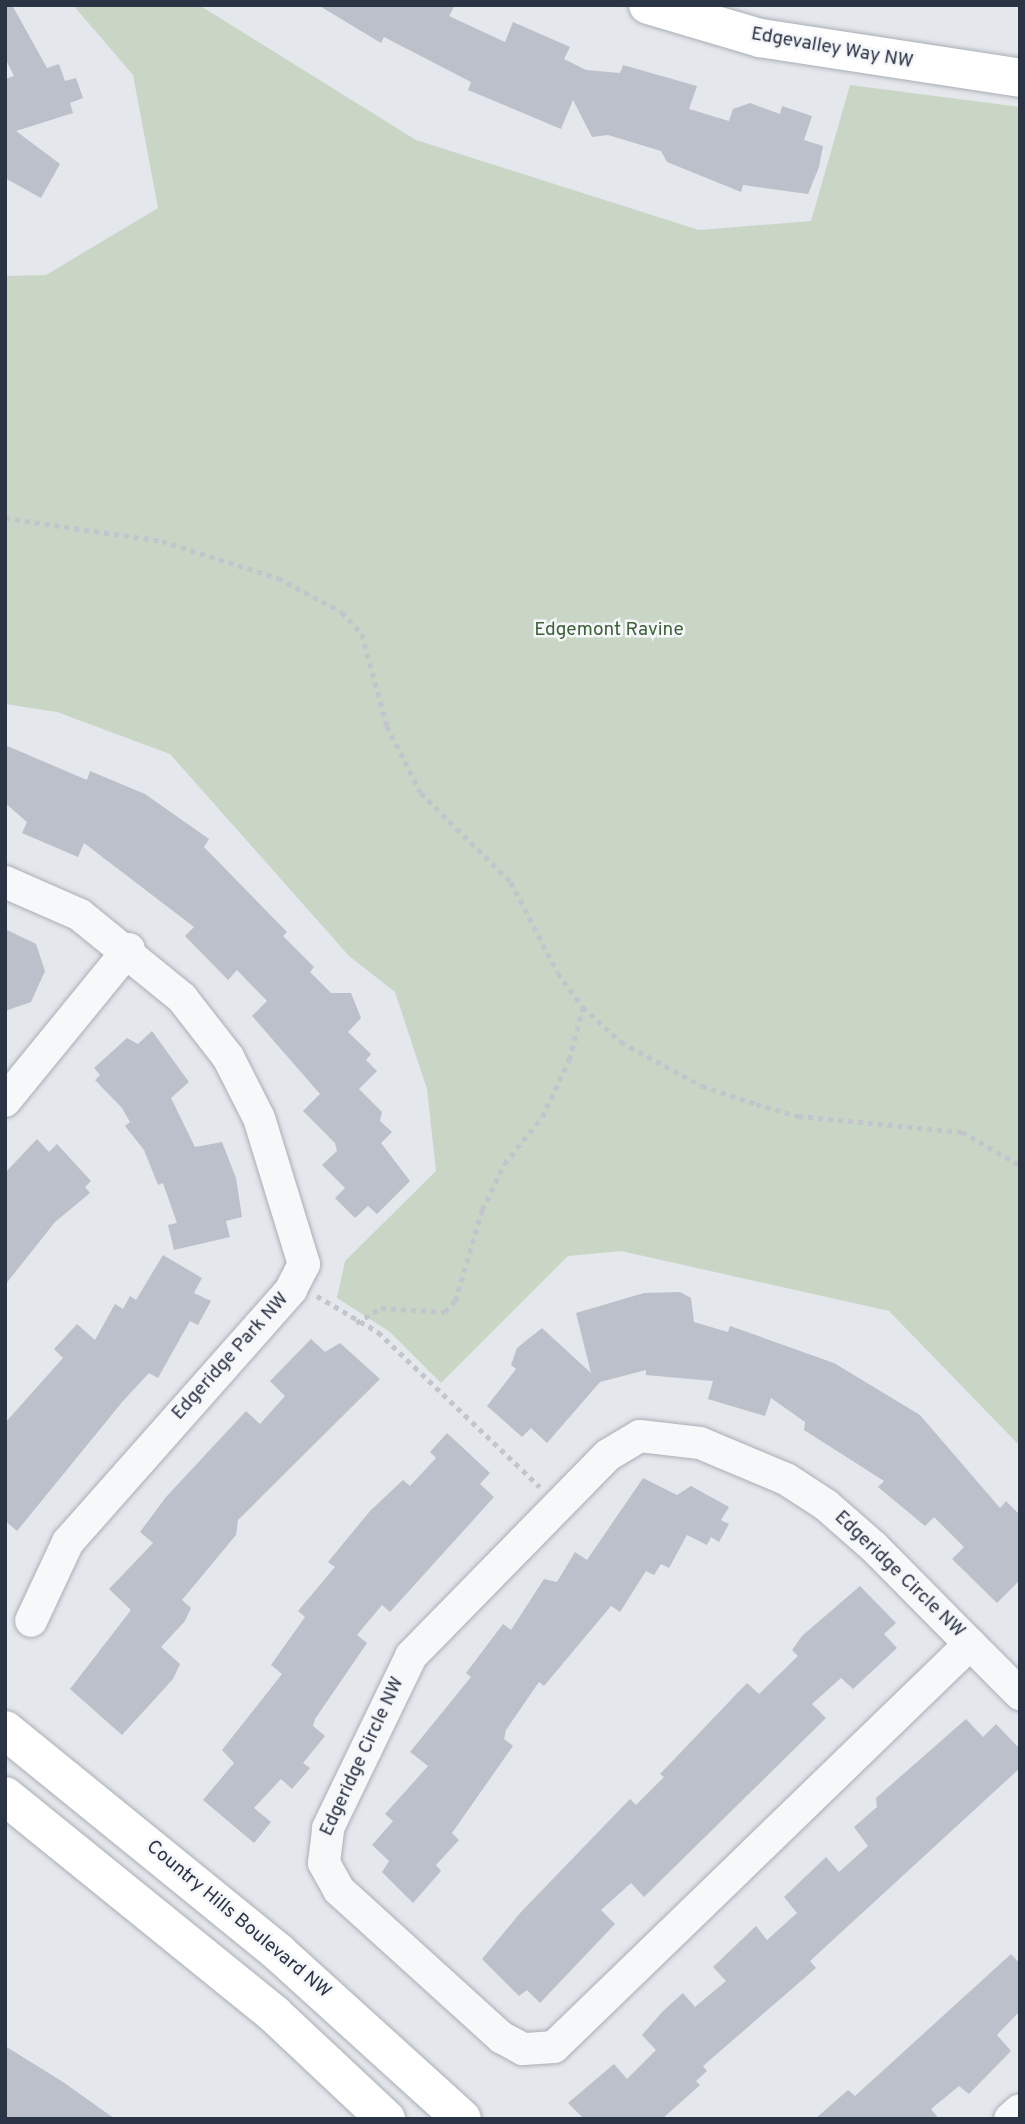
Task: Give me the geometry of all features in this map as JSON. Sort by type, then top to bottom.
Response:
[{"type":"main road","name":"Edgevalley Way NW","points":[[648,5],[760,38],[1019,71]]},
{"type":"main road","name":"Country Hills Boulevard NW","points":[[5,1730],[278,1952],[462,2119]]},
{"type":"main road","points":[[5,1797],[274,2014],[386,2119]]},
{"type":"street","name":"Edgeridge Park NW","points":[[5,882],[80,915],[129,949],[182,998],[228,1057],[259,1118],[301,1245],[299,1277],[68,1542],[31,1622]]},
{"type":"street","points":[[5,1101],[129,949]]},
{"type":"street","name":"Edgeridge Circle NW","points":[[970,1644],[568,2039],[523,2049],[502,2038],[339,1890],[323,1845],[411,1656],[559,1503],[628,1439],[656,1434],[700,1443],[786,1479],[826,1505],[970,1644],[1020,1694]]},
{"type":"street","points":[[1010,2119],[1020,2110]]},
{"type":"path","points":[[5,518],[162,541],[278,578],[342,612],[362,634],[387,726],[421,793],[511,882],[583,1007],[621,1042],[702,1086],[799,1116],[962,1132],[1020,1165]]},
{"type":"path","points":[[356,1323],[381,1308],[445,1312],[455,1301],[482,1210],[504,1164],[542,1117],[569,1060],[583,1007]]},
{"type":"path","points":[[299,1277],[356,1323],[377,1332],[463,1420],[559,1503]]},
{"type":"green space","name":"Edgemont Ravine","points":[[73,5],[199,5],[416,140],[699,230],[811,221],[850,85],[1020,107],[1020,1446],[889,1311],[621,1251],[568,1256],[441,1383],[390,1332],[337,1298],[345,1261],[436,1171],[427,1089],[395,992],[349,956],[170,754],[57,712],[5,704],[5,276],[46,275],[158,208],[133,75]]},
{"type":"building","points":[[5,5],[12,5],[47,68],[59,64],[65,81],[76,78],[83,98],[70,103],[73,113],[16,131],[60,164],[41,198],[5,178],[5,79],[14,76],[5,58]]},
{"type":"building","points":[[318,5],[455,5],[449,16],[505,42],[513,22],[570,47],[564,59],[586,70],[620,73],[623,65],[697,86],[689,109],[729,121],[733,109],[750,103],[780,114],[782,106],[812,116],[804,140],[823,146],[819,167],[808,194],[743,185],[741,192],[667,162],[661,151],[608,135],[592,137],[573,100],[561,129],[468,90],[471,82],[384,37],[381,43]]},
{"type":"building","points":[[5,745],[87,780],[90,771],[145,794],[209,839],[204,847],[287,932],[283,936],[314,967],[310,972],[331,993],[351,993],[361,1018],[348,1032],[371,1054],[366,1060],[377,1071],[359,1089],[382,1112],[380,1121],[392,1132],[381,1143],[410,1181],[377,1214],[368,1206],[355,1218],[335,1198],[345,1188],[322,1165],[337,1151],[335,1143],[303,1111],[320,1094],[252,1016],[267,1001],[237,970],[228,980],[185,936],[194,927],[84,843],[78,857],[22,833],[27,822],[5,803]]},
{"type":"building","points":[[5,929],[36,944],[45,971],[31,1002],[5,1011]]},
{"type":"building","points":[[152,1031],[189,1082],[171,1098],[195,1147],[222,1142],[236,1178],[242,1217],[226,1221],[230,1237],[174,1250],[168,1225],[177,1223],[163,1183],[158,1185],[144,1150],[125,1126],[130,1122],[122,1108],[95,1080],[100,1075],[94,1068],[127,1038],[138,1044]]},
{"type":"building","points":[[37,1139],[49,1152],[57,1144],[91,1181],[85,1187],[90,1193],[55,1222],[5,1285],[5,1173]]},
{"type":"building","points":[[163,1255],[202,1278],[194,1293],[211,1301],[198,1325],[190,1321],[158,1378],[149,1373],[123,1401],[17,1531],[5,1521],[5,1423],[63,1358],[54,1349],[77,1324],[95,1340],[115,1304],[123,1309],[130,1296],[136,1300]]},
{"type":"building","points":[[680,1292],[691,1298],[694,1322],[728,1332],[730,1326],[834,1363],[920,1415],[1000,1508],[1006,1501],[1020,1515],[1020,1580],[997,1603],[952,1559],[964,1547],[934,1517],[925,1526],[878,1487],[884,1481],[804,1430],[805,1422],[771,1398],[765,1416],[708,1399],[713,1381],[646,1375],[646,1370],[600,1382],[547,1443],[531,1428],[522,1437],[487,1406],[516,1369],[511,1365],[517,1348],[542,1328],[591,1373],[576,1313],[644,1293]]},
{"type":"building","points":[[311,1339],[325,1352],[340,1343],[380,1379],[238,1520],[236,1535],[182,1600],[191,1608],[185,1621],[161,1647],[180,1664],[173,1679],[122,1735],[70,1689],[131,1610],[109,1589],[153,1543],[140,1532],[166,1497],[246,1411],[260,1424],[285,1396],[270,1381]]},
{"type":"building","points":[[447,1433],[490,1473],[480,1484],[494,1497],[390,1612],[382,1605],[357,1635],[367,1643],[315,1719],[313,1726],[325,1736],[303,1763],[310,1768],[292,1789],[281,1779],[254,1808],[271,1822],[254,1843],[203,1800],[234,1763],[222,1750],[282,1674],[271,1665],[305,1617],[298,1611],[335,1567],[328,1562],[370,1511],[403,1480],[410,1486],[436,1458],[430,1452]]},
{"type":"building","points":[[643,1478],[677,1495],[691,1486],[729,1507],[721,1520],[729,1524],[719,1542],[711,1537],[707,1545],[687,1535],[669,1568],[661,1564],[654,1575],[646,1571],[620,1612],[611,1606],[544,1686],[539,1682],[506,1730],[504,1739],[513,1746],[452,1833],[459,1840],[436,1865],[441,1871],[413,1903],[382,1872],[389,1861],[372,1845],[393,1821],[385,1814],[428,1766],[410,1752],[471,1677],[466,1673],[503,1624],[511,1630],[544,1579],[557,1582],[575,1552],[587,1560]]},
{"type":"building","points":[[860,1586],[896,1623],[884,1634],[897,1648],[853,1689],[841,1678],[812,1704],[826,1718],[644,1897],[631,1883],[601,1910],[615,1924],[540,2003],[527,1990],[519,1996],[482,1959],[521,1912],[630,1799],[636,1805],[664,1777],[660,1774],[747,1683],[759,1694],[798,1656],[792,1650],[802,1636]]},
{"type":"building","points":[[966,1719],[983,1737],[996,1724],[1020,1749],[1020,1768],[810,1961],[816,1968],[703,2066],[707,2071],[696,2081],[700,2085],[662,2119],[584,2119],[568,2103],[614,2064],[627,2079],[656,2050],[642,2035],[663,2011],[683,1993],[695,2007],[726,1981],[713,1967],[756,1926],[767,1940],[797,1913],[784,1897],[826,1857],[839,1872],[868,1846],[854,1827],[877,1807],[876,1798]]},
{"type":"building","points":[[1011,1954],[1020,1964],[1020,2011],[997,2035],[1011,2051],[969,2094],[959,2086],[931,2109],[939,2119],[815,2119],[848,2090],[855,2096]]},
{"type":"building","points":[[5,2046],[63,2082],[115,2119],[5,2119]]}]
